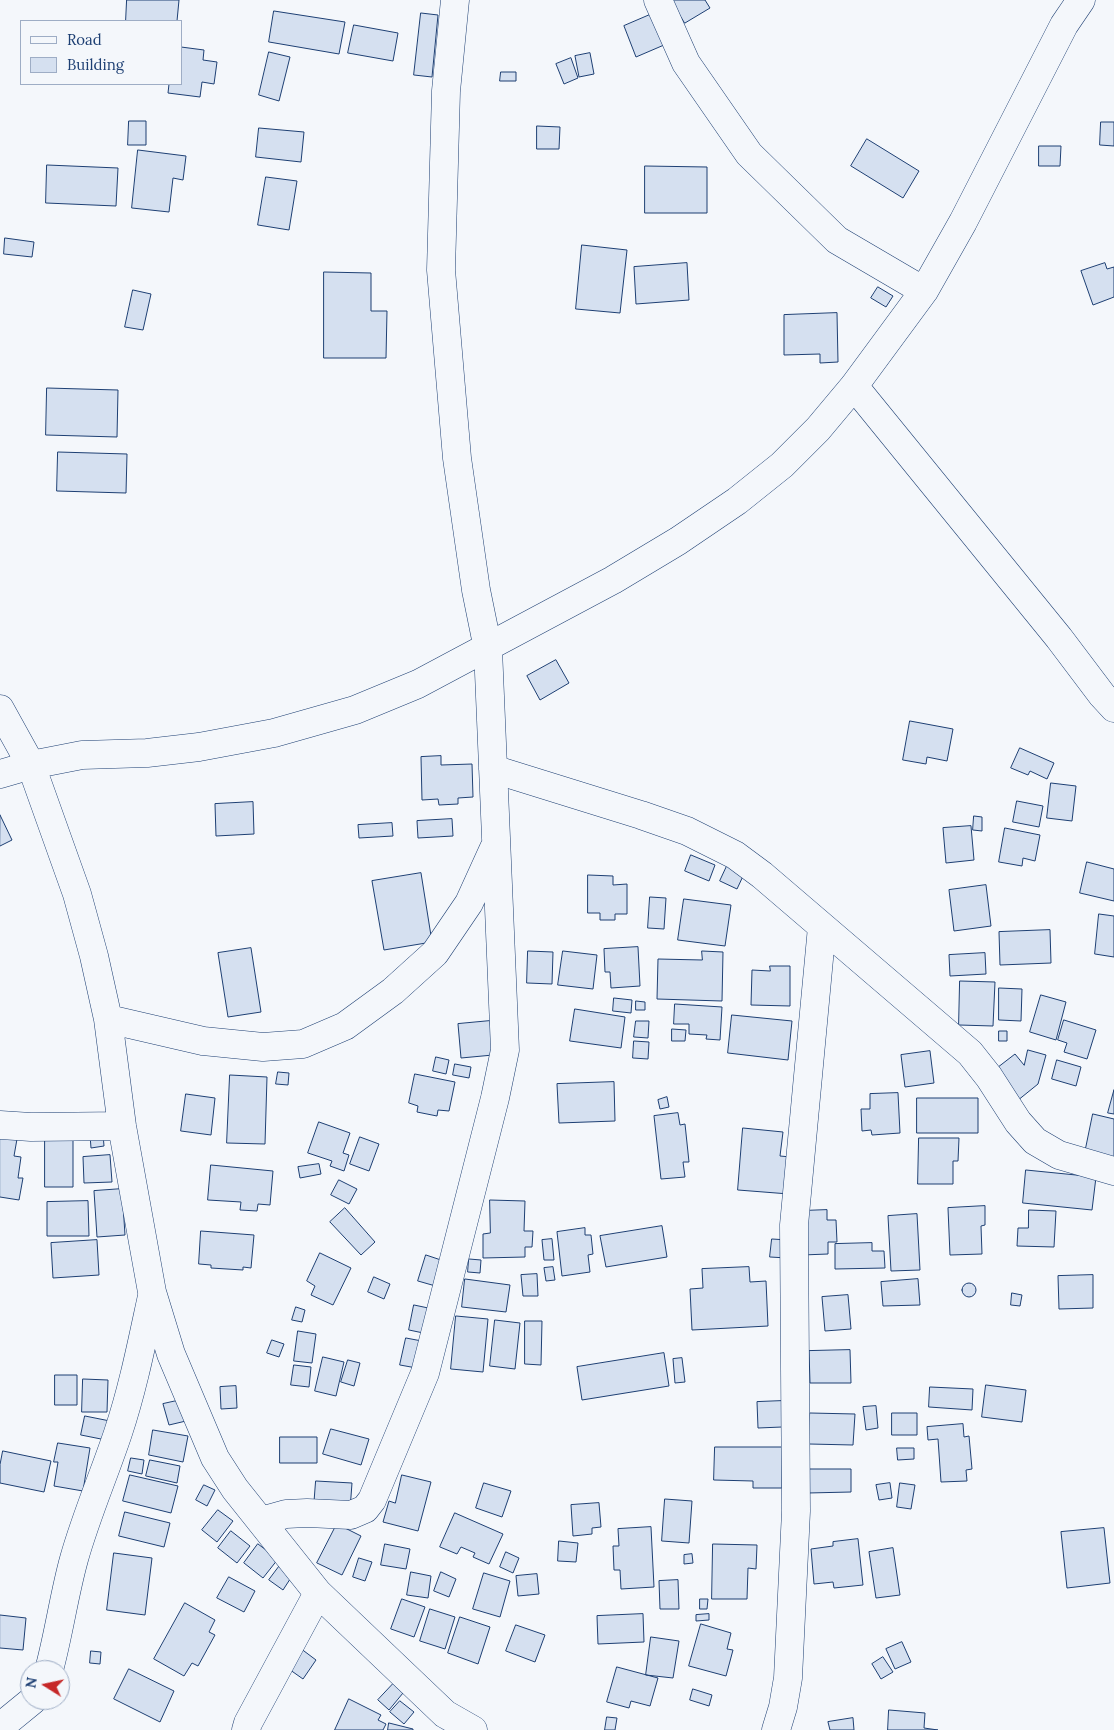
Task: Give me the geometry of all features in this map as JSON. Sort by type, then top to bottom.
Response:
[{"type":"street","points":[[261,1521],[286,1514],[352,1515],[365,1509],[372,1500],[425,1373],[495,1098],[505,1050],[488,649],[476,590],[457,458],[440,270],[446,91],[455,0]]},
{"type":"street","points":[[658,0],[686,63],[749,154],[837,240],[924,291]]},
{"type":"street","points":[[0,774],[31,765],[82,755],[148,753],[199,747],[274,733],[355,710],[418,684],[488,649],[613,580],[678,541],[737,501],[782,465],[818,428],[854,386],[924,291],[963,222],[1064,25],[1081,0]]},
{"type":"street","points":[[854,386],[1114,708]]},
{"type":"street","points":[[0,709],[31,765],[78,894],[108,1019],[122,1126],[152,1292],[171,1354],[215,1458],[235,1490],[318,1593],[445,1714],[473,1730]]},
{"type":"street","points":[[493,769],[641,814],[687,831],[735,855],[762,875],[970,1053],[989,1077],[1018,1122],[1035,1141],[1059,1155],[1114,1171]]},
{"type":"street","points":[[108,1019],[203,1041],[263,1047],[303,1044],[345,1026],[393,991],[435,953],[470,903],[496,843]]},
{"type":"street","points":[[776,1730],[783,1707],[788,1678],[796,1511],[794,1225],[822,927]]},
{"type":"street","points":[[0,1125],[31,1127],[122,1126]]},
{"type":"street","points":[[52,1660],[74,1561],[88,1512],[118,1432],[136,1370],[152,1292]]},
{"type":"street","points":[[246,1730],[318,1593]]},
{"type":"street","points":[[0,1727],[21,1710]]},
{"type":"building","points":[[127,0],[179,0],[177,20],[126,20]]},
{"type":"building","points":[[671,0],[705,0],[710,8],[685,23]]},
{"type":"building","points":[[274,11],[345,22],[339,54],[269,42]]},
{"type":"building","points":[[421,13],[438,15],[432,77],[414,75]]},
{"type":"building","points":[[652,14],[664,45],[636,57],[624,26]]},
{"type":"building","points":[[354,25],[398,33],[393,61],[348,53]]},
{"type":"building","points":[[182,47],[204,50],[203,60],[217,62],[214,84],[202,82],[200,97],[168,93],[169,85],[182,85]]},
{"type":"building","points":[[269,52],[290,57],[279,101],[259,95]]},
{"type":"building","points":[[590,53],[594,74],[579,77],[575,56]]},
{"type":"building","points":[[571,58],[578,78],[564,84],[556,64]]},
{"type":"building","points":[[501,72],[516,72],[516,81],[500,81]]},
{"type":"building","points":[[129,121],[146,121],[146,145],[128,145]]},
{"type":"building","points":[[1101,122],[1114,122],[1114,146],[1100,145]]},
{"type":"building","points":[[537,126],[560,127],[559,149],[537,149]]},
{"type":"building","points":[[259,128],[304,132],[301,162],[256,157]]},
{"type":"building","points":[[867,139],[919,171],[903,198],[851,166]]},
{"type":"building","points":[[1039,146],[1061,146],[1060,166],[1039,166]]},
{"type":"building","points":[[138,150],[186,156],[183,180],[173,178],[169,212],[132,208]]},
{"type":"building","points":[[47,165],[118,168],[116,206],[46,203]]},
{"type":"building","points":[[645,166],[707,167],[707,213],[645,213]]},
{"type":"building","points":[[266,177],[297,181],[289,230],[258,225]]},
{"type":"building","points":[[5,238],[34,242],[32,257],[4,254]]},
{"type":"building","points":[[582,245],[627,250],[620,313],[576,309]]},
{"type":"building","points":[[687,263],[689,300],[636,304],[634,267]]},
{"type":"building","points":[[1105,263],[1107,269],[1114,267],[1114,297],[1093,305],[1081,271]]},
{"type":"building","points":[[324,272],[371,273],[371,311],[387,311],[386,358],[324,358]]},
{"type":"building","points":[[878,287],[893,296],[886,307],[871,298]]},
{"type":"building","points":[[133,290],[151,294],[143,330],[125,327]]},
{"type":"building","points":[[837,313],[838,362],[820,363],[820,354],[784,355],[784,315]]},
{"type":"building","points":[[47,388],[118,390],[117,437],[46,435]]},
{"type":"building","points":[[58,452],[127,454],[126,493],[57,491]]},
{"type":"building","points":[[556,660],[569,683],[540,700],[527,676]]},
{"type":"building","points":[[910,721],[953,729],[947,761],[927,757],[926,764],[903,760]]},
{"type":"building","points":[[1020,748],[1054,763],[1047,779],[1030,771],[1028,775],[1011,768]]},
{"type":"building","points":[[441,756],[441,765],[472,764],[473,797],[458,798],[458,804],[439,805],[438,799],[422,800],[421,757]]},
{"type":"building","points":[[1051,783],[1076,786],[1072,821],[1047,818]]},
{"type":"building","points":[[1017,801],[1043,806],[1039,827],[1013,822]]},
{"type":"building","points":[[253,802],[254,834],[216,836],[215,804]]},
{"type":"building","points":[[0,815],[12,840],[0,846]]},
{"type":"building","points":[[974,816],[982,817],[982,831],[973,830]]},
{"type":"building","points":[[452,819],[453,836],[418,838],[417,821]]},
{"type":"building","points":[[392,823],[393,836],[359,838],[358,825]]},
{"type":"building","points":[[971,826],[974,860],[946,863],[943,828]]},
{"type":"building","points":[[1005,828],[1040,835],[1035,861],[1023,858],[1022,866],[999,862]]},
{"type":"building","points":[[691,855],[715,865],[709,881],[685,871]]},
{"type":"building","points":[[1087,862],[1114,869],[1114,901],[1080,893]]},
{"type":"building","points":[[727,866],[744,874],[737,889],[720,881]]},
{"type":"building","points":[[421,873],[432,942],[384,950],[372,881]]},
{"type":"building","points":[[588,875],[613,876],[613,885],[627,884],[627,914],[615,914],[615,920],[600,920],[600,913],[588,913]]},
{"type":"building","points":[[986,885],[991,926],[954,931],[949,890]]},
{"type":"building","points":[[650,897],[666,898],[664,929],[648,928]]},
{"type":"building","points":[[684,899],[731,905],[725,946],[678,940]]},
{"type":"building","points":[[1099,914],[1114,916],[1114,957],[1095,954]]},
{"type":"building","points":[[1050,930],[1051,963],[1000,965],[999,932]]},
{"type":"building","points":[[638,947],[640,986],[611,988],[610,972],[605,972],[604,949]]},
{"type":"building","points":[[251,948],[261,1012],[228,1017],[218,953]]},
{"type":"building","points":[[528,951],[553,952],[552,984],[527,983]]},
{"type":"building","points":[[563,951],[597,955],[593,989],[558,985]]},
{"type":"building","points":[[702,951],[723,952],[722,1001],[657,999],[658,959],[702,960]]},
{"type":"building","points":[[985,953],[986,974],[950,976],[949,955]]},
{"type":"building","points":[[770,966],[790,966],[790,1006],[751,1005],[752,970],[770,971]]},
{"type":"building","points":[[960,981],[995,982],[993,1026],[959,1025]]},
{"type":"building","points":[[999,988],[1022,989],[1021,1021],[999,1020]]},
{"type":"building","points":[[1041,995],[1066,1002],[1056,1040],[1030,1032]]},
{"type":"building","points":[[614,998],[632,1000],[631,1013],[613,1011]]},
{"type":"building","points":[[636,1001],[645,1002],[645,1010],[636,1010]]},
{"type":"building","points":[[675,1004],[722,1007],[720,1040],[706,1039],[707,1035],[689,1034],[689,1024],[674,1024]]},
{"type":"building","points":[[575,1009],[625,1017],[621,1048],[570,1041]]},
{"type":"building","points":[[732,1015],[792,1021],[788,1060],[728,1053]]},
{"type":"building","points":[[1064,1020],[1096,1030],[1087,1059],[1064,1052],[1067,1043],[1058,1040]]},
{"type":"building","points":[[490,1021],[493,1055],[461,1058],[458,1024]]},
{"type":"building","points":[[636,1021],[649,1021],[648,1038],[634,1037]]},
{"type":"building","points":[[672,1029],[686,1030],[685,1041],[672,1041]]},
{"type":"building","points":[[999,1031],[1007,1031],[1007,1041],[999,1041]]},
{"type":"building","points":[[634,1041],[649,1042],[648,1059],[633,1058]]},
{"type":"building","points":[[1028,1050],[1046,1055],[1038,1084],[1017,1101],[993,1071],[1015,1054],[1024,1065]]},
{"type":"building","points":[[930,1051],[934,1083],[905,1087],[901,1055]]},
{"type":"building","points":[[436,1057],[449,1060],[446,1074],[433,1071]]},
{"type":"building","points":[[1057,1060],[1081,1067],[1076,1086],[1052,1079]]},
{"type":"building","points":[[455,1064],[471,1067],[469,1078],[453,1075]]},
{"type":"building","points":[[278,1072],[289,1073],[288,1085],[276,1084]]},
{"type":"building","points":[[415,1074],[455,1082],[449,1111],[438,1110],[437,1116],[417,1112],[418,1106],[409,1103]]},
{"type":"building","points":[[230,1075],[267,1077],[265,1144],[227,1143]]},
{"type":"building","points":[[614,1082],[615,1121],[559,1123],[557,1084]]},
{"type":"building","points":[[1114,1090],[1114,1114],[1108,1113]]},
{"type":"building","points":[[898,1093],[900,1133],[872,1135],[871,1130],[862,1131],[861,1109],[870,1109],[870,1094]]},
{"type":"building","points":[[186,1094],[215,1098],[211,1135],[181,1131]]},
{"type":"building","points":[[667,1097],[669,1107],[660,1109],[658,1100]]},
{"type":"building","points":[[917,1098],[978,1098],[978,1133],[917,1133]]},
{"type":"building","points":[[678,1113],[680,1125],[685,1124],[689,1162],[683,1162],[685,1177],[661,1179],[654,1116]]},
{"type":"building","points":[[1093,1114],[1114,1119],[1114,1159],[1085,1153]]},
{"type":"building","points":[[319,1122],[350,1133],[343,1153],[349,1155],[344,1171],[330,1166],[332,1161],[308,1153]]},
{"type":"building","points":[[743,1128],[783,1132],[780,1156],[791,1157],[789,1194],[738,1190]]},
{"type":"building","points":[[103,1134],[104,1146],[91,1148],[90,1135]]},
{"type":"building","points":[[0,1136],[17,1139],[14,1156],[21,1157],[18,1178],[23,1178],[19,1200],[0,1197]]},
{"type":"building","points":[[360,1137],[379,1144],[369,1171],[350,1164]]},
{"type":"building","points":[[919,1138],[959,1138],[958,1161],[953,1161],[953,1184],[918,1184]]},
{"type":"building","points":[[45,1140],[73,1140],[73,1187],[45,1187]]},
{"type":"building","points":[[110,1155],[112,1182],[84,1183],[83,1157]]},
{"type":"building","points":[[319,1164],[321,1174],[300,1178],[298,1167]]},
{"type":"building","points":[[211,1165],[273,1171],[270,1205],[258,1204],[257,1211],[240,1210],[241,1202],[208,1200]]},
{"type":"building","points":[[1026,1170],[1096,1177],[1092,1210],[1023,1203]]},
{"type":"building","points":[[339,1180],[357,1189],[349,1204],[331,1195]]},
{"type":"building","points":[[122,1189],[125,1235],[97,1237],[94,1191]]},
{"type":"building","points":[[490,1200],[525,1201],[524,1231],[533,1231],[532,1247],[525,1247],[525,1257],[483,1258],[483,1234],[490,1233]]},
{"type":"building","points":[[88,1201],[89,1236],[47,1236],[47,1202]]},
{"type":"building","points":[[985,1206],[985,1225],[981,1226],[982,1254],[950,1255],[948,1208]]},
{"type":"building","points":[[345,1208],[375,1242],[361,1255],[330,1222]]},
{"type":"building","points":[[827,1210],[827,1220],[836,1220],[837,1242],[828,1242],[828,1254],[802,1255],[801,1211]]},
{"type":"building","points":[[1029,1210],[1056,1211],[1054,1247],[1017,1246],[1018,1228],[1028,1228]]},
{"type":"building","points":[[917,1214],[920,1270],[891,1271],[888,1216]]},
{"type":"building","points":[[662,1226],[667,1257],[606,1267],[600,1236]]},
{"type":"building","points":[[585,1228],[585,1235],[591,1235],[593,1254],[588,1255],[590,1272],[562,1276],[557,1232]]},
{"type":"building","points":[[201,1231],[254,1235],[251,1268],[243,1267],[243,1270],[211,1268],[211,1265],[199,1264]]},
{"type":"building","points":[[552,1239],[554,1260],[544,1260],[542,1240]]},
{"type":"building","points":[[772,1239],[788,1240],[787,1258],[770,1257]]},
{"type":"building","points":[[97,1240],[99,1275],[53,1278],[51,1243]]},
{"type":"building","points":[[872,1243],[872,1251],[884,1251],[885,1268],[835,1269],[835,1244]]},
{"type":"building","points":[[320,1253],[351,1268],[333,1305],[311,1295],[315,1286],[307,1281]]},
{"type":"building","points":[[426,1255],[447,1262],[439,1287],[418,1281]]},
{"type":"building","points":[[469,1259],[481,1260],[480,1273],[468,1272]]},
{"type":"building","points":[[553,1267],[555,1280],[546,1281],[544,1268]]},
{"type":"building","points":[[749,1267],[750,1282],[766,1281],[768,1326],[692,1330],[690,1289],[703,1288],[702,1269]]},
{"type":"building","points":[[537,1274],[538,1296],[523,1296],[521,1275]]},
{"type":"building","points":[[1093,1275],[1093,1308],[1059,1309],[1058,1276]]},
{"type":"building","points":[[374,1277],[390,1284],[384,1299],[368,1292]]},
{"type":"building","points":[[465,1279],[510,1285],[506,1312],[462,1307]]},
{"type":"building","points":[[918,1279],[920,1305],[883,1306],[881,1282]]},
{"type":"building","points":[[966,1283],[972,1283],[976,1290],[972,1297],[966,1297],[962,1293],[962,1287]]},
{"type":"building","points":[[1012,1293],[1022,1295],[1020,1306],[1011,1305]]},
{"type":"building","points":[[848,1295],[851,1329],[825,1331],[822,1297]]},
{"type":"building","points":[[414,1305],[433,1309],[428,1334],[409,1330]]},
{"type":"building","points":[[296,1307],[305,1310],[302,1322],[292,1320]]},
{"type":"building","points":[[456,1316],[488,1319],[483,1372],[451,1369]]},
{"type":"building","points":[[495,1320],[520,1323],[515,1369],[490,1366]]},
{"type":"building","points":[[525,1321],[542,1321],[541,1365],[525,1364]]},
{"type":"building","points":[[298,1331],[316,1334],[312,1363],[294,1361]]},
{"type":"building","points":[[406,1338],[427,1342],[422,1369],[400,1365]]},
{"type":"building","points":[[272,1340],[284,1344],[279,1357],[267,1353]]},
{"type":"building","points":[[850,1350],[851,1383],[810,1383],[809,1351]]},
{"type":"building","points":[[664,1353],[669,1386],[582,1400],[577,1367]]},
{"type":"building","points":[[323,1357],[344,1362],[336,1396],[315,1391]]},
{"type":"building","points":[[682,1358],[685,1382],[675,1383],[673,1359]]},
{"type":"building","points":[[348,1360],[360,1363],[354,1386],[341,1382]]},
{"type":"building","points":[[294,1365],[311,1367],[309,1387],[291,1385]]},
{"type":"building","points":[[55,1375],[77,1375],[77,1405],[55,1405]]},
{"type":"building","points":[[83,1379],[108,1380],[107,1412],[82,1412]]},
{"type":"building","points":[[986,1385],[1026,1390],[1022,1422],[982,1417]]},
{"type":"building","points":[[236,1386],[237,1408],[221,1409],[220,1387]]},
{"type":"building","points":[[930,1387],[973,1389],[972,1410],[929,1407]]},
{"type":"building","points":[[181,1400],[186,1421],[169,1425],[163,1404]]},
{"type":"building","points":[[782,1401],[782,1427],[758,1428],[757,1402]]},
{"type":"building","points":[[876,1406],[878,1428],[866,1430],[863,1407]]},
{"type":"building","points":[[810,1413],[855,1414],[853,1445],[809,1444]]},
{"type":"building","points":[[892,1413],[917,1413],[917,1435],[892,1435]]},
{"type":"building","points":[[85,1416],[110,1421],[106,1440],[81,1435]]},
{"type":"building","points":[[963,1424],[964,1437],[969,1436],[972,1469],[966,1470],[967,1481],[941,1482],[938,1439],[928,1440],[927,1427]]},
{"type":"building","points":[[331,1429],[369,1439],[361,1465],[323,1454]]},
{"type":"building","points":[[153,1430],[188,1436],[183,1462],[149,1455]]},
{"type":"building","points":[[280,1437],[317,1437],[317,1463],[280,1463]]},
{"type":"building","points":[[58,1443],[90,1448],[83,1491],[54,1486],[58,1462],[54,1462]]},
{"type":"building","points":[[715,1447],[782,1447],[782,1488],[753,1488],[753,1481],[714,1480]]},
{"type":"building","points":[[897,1448],[914,1448],[914,1459],[898,1460]]},
{"type":"building","points":[[3,1451],[51,1461],[44,1492],[0,1483],[0,1465]]},
{"type":"building","points":[[131,1458],[144,1460],[142,1474],[128,1471]]},
{"type":"building","points":[[150,1460],[180,1466],[177,1483],[146,1476]]},
{"type":"building","points":[[808,1469],[851,1469],[851,1492],[808,1493]]},
{"type":"building","points":[[130,1475],[178,1486],[171,1513],[123,1501]]},
{"type":"building","points":[[402,1475],[431,1482],[418,1531],[383,1522],[389,1501],[395,1503]]},
{"type":"building","points":[[316,1481],[352,1483],[350,1510],[314,1507]]},
{"type":"building","points":[[484,1483],[511,1491],[502,1517],[476,1508]]},
{"type":"building","points":[[890,1483],[892,1498],[879,1500],[876,1485]]},
{"type":"building","points":[[900,1483],[915,1485],[911,1509],[897,1507]]},
{"type":"building","points":[[204,1485],[215,1490],[207,1506],[196,1500]]},
{"type":"building","points":[[665,1499],[692,1501],[689,1543],[662,1541]]},
{"type":"building","points":[[599,1503],[601,1527],[592,1528],[592,1534],[573,1536],[571,1505]]},
{"type":"building","points":[[218,1510],[233,1521],[217,1542],[202,1530]]},
{"type":"building","points":[[125,1512],[170,1523],[164,1547],[119,1536]]},
{"type":"building","points":[[455,1513],[503,1534],[489,1564],[473,1557],[475,1553],[461,1547],[457,1554],[440,1547]]},
{"type":"building","points":[[337,1524],[361,1536],[342,1575],[317,1563]]},
{"type":"building","points":[[651,1527],[654,1587],[621,1589],[620,1570],[614,1570],[613,1546],[619,1546],[618,1529]]},
{"type":"building","points":[[1104,1528],[1110,1583],[1067,1588],[1061,1532]]},
{"type":"building","points":[[231,1531],[250,1546],[237,1563],[218,1548]]},
{"type":"building","points":[[858,1539],[863,1585],[834,1588],[833,1582],[814,1584],[811,1549],[833,1546],[833,1542]]},
{"type":"building","points":[[559,1541],[578,1543],[576,1562],[558,1561]]},
{"type":"building","points":[[258,1544],[278,1559],[263,1578],[244,1563]]},
{"type":"building","points":[[385,1544],[410,1549],[406,1569],[381,1565]]},
{"type":"building","points":[[713,1544],[757,1545],[756,1569],[748,1568],[747,1599],[712,1599]]},
{"type":"building","points":[[893,1548],[900,1595],[876,1598],[869,1552]]},
{"type":"building","points":[[506,1552],[519,1558],[513,1573],[500,1567]]},
{"type":"building","points":[[114,1553],[152,1558],[145,1615],[107,1610]]},
{"type":"building","points":[[692,1554],[693,1563],[684,1564],[684,1555]]},
{"type":"building","points":[[359,1558],[372,1562],[365,1581],[353,1577]]},
{"type":"building","points":[[281,1564],[294,1573],[283,1590],[269,1580]]},
{"type":"building","points":[[411,1572],[431,1576],[428,1598],[407,1595]]},
{"type":"building","points":[[441,1572],[456,1579],[449,1597],[434,1591]]},
{"type":"building","points":[[484,1573],[510,1581],[500,1617],[473,1609]]},
{"type":"building","points":[[537,1574],[539,1594],[518,1596],[516,1576]]},
{"type":"building","points":[[229,1577],[255,1591],[244,1612],[217,1598]]},
{"type":"building","points":[[678,1580],[679,1609],[660,1609],[659,1581]]},
{"type":"building","points":[[402,1599],[425,1607],[414,1637],[391,1629]]},
{"type":"building","points":[[700,1599],[708,1599],[707,1609],[700,1609]]},
{"type":"building","points":[[185,1603],[215,1620],[209,1632],[215,1635],[198,1666],[192,1663],[184,1676],[154,1659]]},
{"type":"building","points":[[430,1609],[455,1617],[445,1649],[420,1641]]},
{"type":"building","points":[[643,1614],[644,1642],[598,1644],[597,1616]]},
{"type":"building","points":[[709,1614],[709,1620],[696,1621],[696,1615]]},
{"type":"building","points":[[0,1615],[26,1618],[23,1650],[0,1648]]},
{"type":"building","points":[[460,1617],[490,1627],[478,1664],[448,1653]]},
{"type":"building","points":[[701,1624],[731,1633],[727,1649],[733,1650],[726,1676],[689,1666]]},
{"type":"building","points":[[516,1625],[545,1635],[535,1662],[506,1651]]},
{"type":"building","points":[[651,1637],[679,1641],[673,1678],[646,1675]]},
{"type":"building","points":[[902,1642],[911,1662],[895,1669],[886,1649]]},
{"type":"building","points":[[300,1648],[316,1660],[303,1679],[286,1667]]},
{"type":"building","points":[[91,1651],[101,1652],[100,1664],[90,1663]]},
{"type":"building","points":[[883,1657],[893,1672],[881,1679],[872,1664]]},
{"type":"building","points":[[617,1667],[658,1678],[650,1706],[631,1701],[629,1708],[607,1702]]},
{"type":"building","points":[[129,1669],[174,1691],[160,1722],[114,1699]]},
{"type":"building","points":[[393,1684],[403,1693],[389,1710],[378,1700]]},
{"type":"building","points":[[693,1689],[712,1695],[709,1706],[690,1700]]},
{"type":"building","points":[[349,1699],[381,1715],[378,1720],[386,1724],[383,1730],[335,1730]]},
{"type":"building","points":[[400,1701],[414,1712],[404,1724],[390,1712]]},
{"type":"building","points":[[889,1710],[925,1713],[924,1728],[938,1730],[888,1730]]},
{"type":"building","points":[[607,1717],[617,1718],[615,1730],[605,1730]]},
{"type":"building","points":[[853,1718],[854,1730],[830,1730],[828,1722]]},
{"type":"building","points":[[389,1723],[413,1729],[413,1730],[388,1730]]}]
